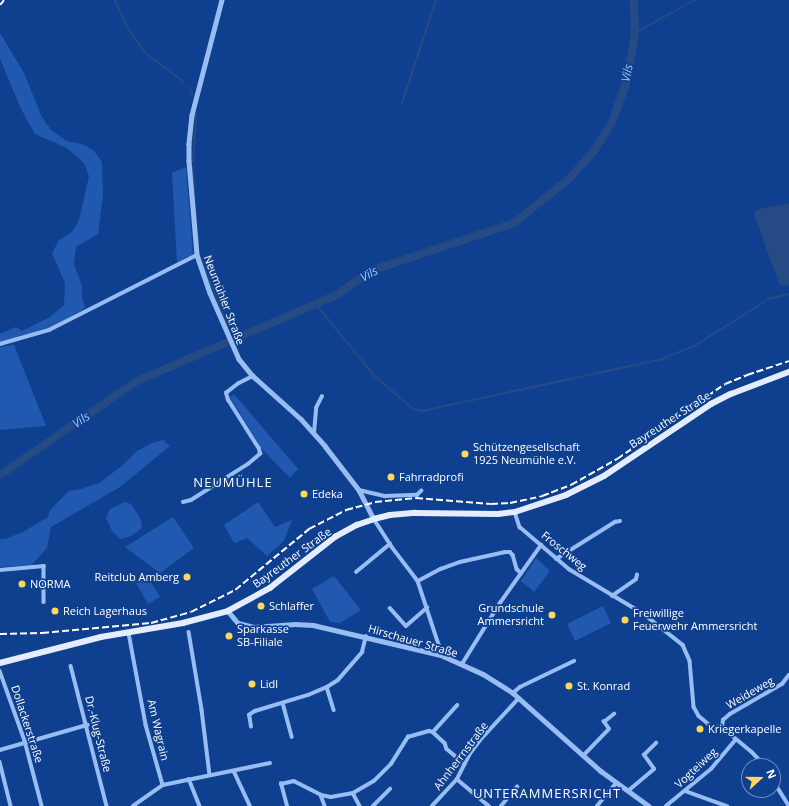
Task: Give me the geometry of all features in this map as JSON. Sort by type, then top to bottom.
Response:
[{"type":"main road","name":"Bayreuther Straße","points":[[0,663],[101,637],[183,623],[228,611],[270,588],[335,538],[357,525],[374,519],[390,515],[415,513],[482,515],[514,512],[566,496],[604,476],[711,404],[731,394],[789,372]]},
{"type":"street","name":"Neumühler Straße","points":[[222,0],[192,115],[189,144],[188,161],[197,255],[235,353],[253,376],[301,419],[314,433],[359,490],[374,519]]},
{"type":"street","points":[[0,344],[49,330],[197,255]]},
{"type":"street","points":[[183,502],[191,500],[242,468],[260,454],[259,449],[228,400],[226,393],[239,383],[253,376]]},
{"type":"street","points":[[314,433],[316,408],[322,396]]},
{"type":"street","points":[[359,490],[385,496],[416,494],[421,491]]},
{"type":"street","name":"Froschweg","points":[[514,512],[520,527],[569,570],[644,614],[683,645],[690,661],[694,707],[698,716],[711,726],[722,728],[758,758]]},
{"type":"street","points":[[374,519],[390,544],[418,581],[439,645],[438,655]]},
{"type":"street","points":[[556,559],[615,522],[620,521]]},
{"type":"street","points":[[356,572],[390,544]]},
{"type":"street","points":[[462,664],[500,603],[541,546]]},
{"type":"street","points":[[418,581],[441,569],[460,562],[505,552],[510,552],[517,569],[521,573]]},
{"type":"street","points":[[0,570],[44,566],[44,602]]},
{"type":"street","points":[[612,596],[636,579],[638,575]]},
{"type":"street","points":[[390,608],[406,626],[427,608]]},
{"type":"street","name":"Hirschauer Straße","points":[[228,611],[238,623],[254,627],[295,624],[313,625],[366,636],[438,655],[462,664],[483,674],[513,693],[583,756],[616,783],[649,806]]},
{"type":"street","name":"Am Wagrain","points":[[129,632],[146,725],[163,785]]},
{"type":"street","points":[[189,632],[202,710],[210,776]]},
{"type":"street","points":[[252,727],[249,715],[255,711],[283,703],[327,687],[338,680],[362,652],[366,636]]},
{"type":"street","points":[[513,693],[520,687],[574,661]]},
{"type":"street","name":"Dr.-Klug-Straße","points":[[71,666],[107,806]]},
{"type":"street","name":"Dollackerstraße","points":[[0,671],[25,741],[42,806]]},
{"type":"street","name":"Weideweg","points":[[722,728],[723,720],[730,714],[782,684],[789,675]]},
{"type":"street","points":[[327,687],[334,710]]},
{"type":"street","name":"Ahnherrnstraße","points":[[432,806],[458,779],[465,764],[482,738],[519,698]]},
{"type":"street","points":[[283,703],[292,738]]},
{"type":"street","points":[[433,732],[457,705]]},
{"type":"street","points":[[583,756],[609,729],[604,722],[614,714]]},
{"type":"street","points":[[0,750],[25,741],[87,725]]},
{"type":"street","points":[[287,806],[281,784],[294,780],[321,795],[331,797],[353,793],[374,781],[391,764],[408,738],[429,731],[433,732],[445,743],[447,748],[465,764]]},
{"type":"street","name":"Vogteiweg","points":[[666,806],[686,791],[721,759],[736,740]]},
{"type":"street","points":[[628,791],[654,769],[644,755],[656,743]]},
{"type":"street","points":[[0,762],[11,806]]},
{"type":"street","points":[[135,805],[163,785],[270,763]]},
{"type":"street","points":[[234,771],[250,806]]},
{"type":"street","points":[[189,779],[200,806]]},
{"type":"street","points":[[458,779],[489,806]]},
{"type":"street","points":[[597,806],[616,783]]},
{"type":"street","points":[[0,787],[6,785]]},
{"type":"street","points":[[501,806],[517,786]]},
{"type":"street","points":[[373,806],[390,789]]},
{"type":"street","points":[[686,791],[727,806]]},
{"type":"street","points":[[353,793],[360,806]]},
{"type":"street","points":[[781,793],[789,806]]},
{"type":"street","points":[[321,795],[325,806]]},
{"type":"shaded area","points":[[0,33],[24,73],[42,117],[51,130],[67,141],[85,145],[94,151],[102,162],[103,196],[98,234],[76,247],[74,264],[82,286],[82,298],[85,308],[55,326],[31,336],[0,342],[0,334],[16,327],[22,331],[50,317],[64,305],[65,283],[52,253],[59,240],[72,232],[79,220],[89,176],[84,163],[67,148],[35,134],[21,109],[0,59]]},
{"type":"shaded area","points":[[186,167],[193,254],[177,262],[172,173]]},
{"type":"shaded area","points":[[789,203],[789,285],[783,286],[779,284],[754,214],[755,211],[763,208]]},
{"type":"shaded area","points":[[14,345],[46,426],[0,430],[0,347]]},
{"type":"shaded area","points":[[234,394],[298,469],[290,478],[262,449],[230,397]]},
{"type":"shaded area","points":[[163,440],[170,446],[120,487],[51,527],[47,548],[32,565],[0,567],[0,539],[5,539],[23,532],[48,517],[50,510],[69,491],[99,483],[123,465],[137,451],[152,443]]},
{"type":"shaded area","points":[[125,502],[131,504],[139,516],[142,525],[141,529],[131,536],[120,539],[112,531],[106,518],[110,509]]},
{"type":"shaded area","points":[[258,502],[275,527],[292,520],[284,541],[267,556],[247,538],[234,543],[224,525]]},
{"type":"shaded area","points":[[173,517],[194,548],[160,573],[125,547]]},
{"type":"shaded area","points":[[536,558],[550,571],[534,592],[521,581]]},
{"type":"shaded area","points":[[146,574],[160,597],[148,604],[135,581]]},
{"type":"shaded area","points":[[334,576],[361,610],[340,623],[330,622],[312,589]]},
{"type":"shaded area","points":[[603,606],[611,623],[575,641],[567,624]]},
{"type":"waterway","points":[[115,0],[130,31],[147,54],[183,81]]},
{"type":"waterway","points":[[402,103],[436,0]]},
{"type":"waterway","name":"Vils","points":[[0,475],[137,381],[337,295],[370,271],[514,223],[571,177],[594,151],[612,122],[626,84],[635,33],[634,0]]},
{"type":"waterway","points":[[635,33],[695,0]]},
{"type":"waterway","points":[[190,87],[193,96]]},
{"type":"waterway","points":[[193,162],[196,114]]},
{"type":"waterway","points":[[193,167],[199,252]]},
{"type":"waterway","points":[[200,256],[224,315]]},
{"type":"waterway","points":[[316,304],[375,376],[414,409],[422,411],[662,359],[696,345],[769,299],[789,294]]},
{"type":"waterway","points":[[225,318],[237,338]]},
{"type":"railway","points":[[0,5],[4,0]]},
{"type":"railway","points":[[0,634],[42,633],[151,623],[191,612],[235,590],[309,529],[346,510],[375,502],[416,498],[491,504],[510,503],[542,496],[571,485],[617,459],[725,384],[789,361]]},
{"type":"place","name":"Schützengesellschaft 1925 Neumühle e.V.","points":[[465,454]]},
{"type":"place","name":"Fahrradprofi","points":[[391,477]]},
{"type":"place","name":"Edeka","points":[[304,494]]},
{"type":"place","name":"Reitclub Amberg","points":[[187,577]]},
{"type":"place","name":"NORMA","points":[[22,584]]},
{"type":"place","name":"Schlaffer","points":[[261,606]]},
{"type":"place","name":"Reich Lagerhaus","points":[[55,611]]},
{"type":"place","name":"Grundschule Ammersricht","points":[[552,615]]},
{"type":"place","name":"Freiwillige Feuerwehr Ammersricht","points":[[625,620]]},
{"type":"place","name":"Sparkasse SB-Filiale","points":[[229,636]]},
{"type":"place","name":"Lidl","points":[[252,684]]},
{"type":"place","name":"St. Konrad","points":[[569,686]]},
{"type":"place","name":"Kriegerkapelle","points":[[700,729]]},
{"type":"district","name":"NEUMÜHLE","points":[[233,482]]},
{"type":"district","name":"UNTERAMMERSRICHT","points":[[547,793]]}]
